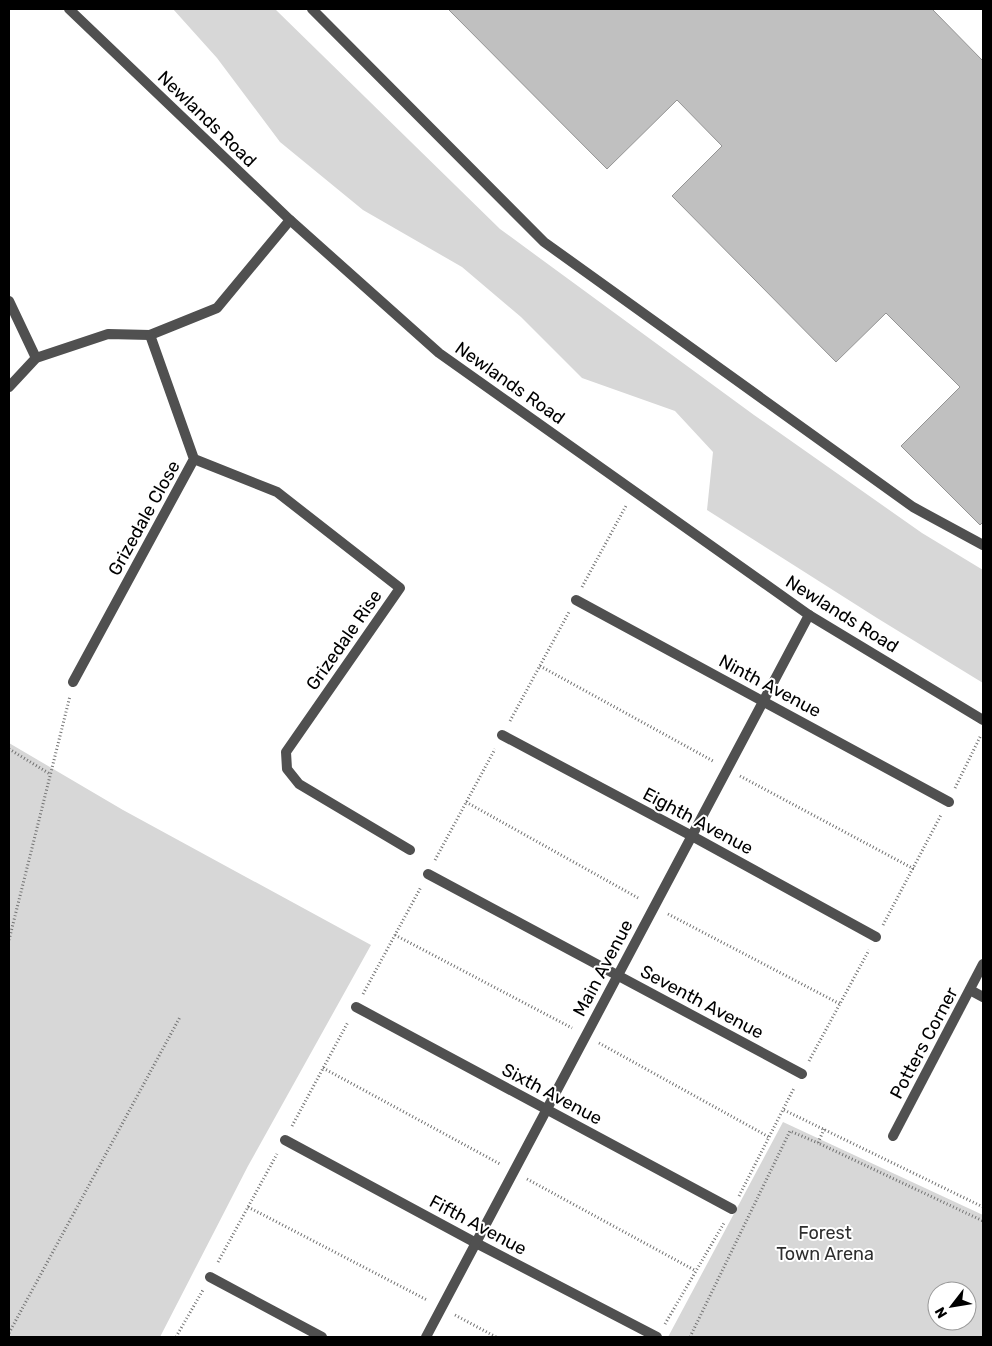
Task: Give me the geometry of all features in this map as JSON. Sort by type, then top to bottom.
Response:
[{"type":"street","name":"Newlands Road","points":[[69,9],[290,220],[440,353],[809,615],[983,720]]},
{"type":"street","points":[[312,9],[544,242],[913,507],[983,545]]},
{"type":"street","points":[[9,387],[36,358],[108,334],[150,335],[217,308],[290,220]]},
{"type":"street","points":[[9,301],[36,358]]},
{"type":"street","name":"Grizedale Close","points":[[73,682],[194,459],[150,335]]},
{"type":"street","name":"Grizedale Rise","points":[[194,459],[277,492],[400,588],[286,752],[288,770],[299,784],[410,850]]},
{"type":"street","name":"Ninth Avenue","points":[[576,600],[949,802]]},
{"type":"street","name":"Main Avenue","points":[[426,1337],[809,615]]},
{"type":"street","name":"Eighth Avenue","points":[[502,736],[692,836],[876,937]]},
{"type":"street","name":"Seventh Avenue","points":[[428,874],[802,1074]]},
{"type":"street","name":"Potters Corner","points":[[893,1136],[983,964]]},
{"type":"street","points":[[970,990],[983,997]]},
{"type":"street","name":"Sixth Avenue","points":[[356,1007],[732,1209]]},
{"type":"street","name":"Fifth Avenue","points":[[284,1140],[476,1243],[659,1334]]},
{"type":"street","points":[[210,1277],[322,1337]]},
{"type":"path","points":[[176,1337],[634,491]]},
{"type":"path","points":[[9,940],[73,682]]},
{"type":"path","points":[[659,1334],[732,1209],[802,1074],[949,802],[983,730]]},
{"type":"path","points":[[9,749],[50,774]]},
{"type":"path","points":[[9,1334],[180,1017]]},
{"type":"path","points":[[784,1110],[983,1207]]},
{"type":"path","points":[[818,1143],[824,1129]]},
{"type":"path","points":[[690,1337],[790,1131],[983,1221]]},
{"type":"path","points":[[248,1207],[496,1337]]},
{"type":"green space","points":[[173,9],[275,9],[500,229],[754,415],[922,533],[983,570],[983,683],[707,510],[713,452],[675,411],[582,378],[521,317],[462,267],[363,210],[280,142],[217,58]]},
{"type":"green space","points":[[9,743],[123,810],[371,945],[248,1166],[160,1337],[9,1337]]},
{"type":"green space","name":"Forest Town Arena","points":[[783,1122],[983,1215],[983,1337],[668,1337]]},
{"type":"building","points":[[448,9],[932,9],[983,61],[983,522],[980,525],[901,446],[960,387],[886,313],[836,362],[672,196],[722,146],[677,100],[607,169]]}]
